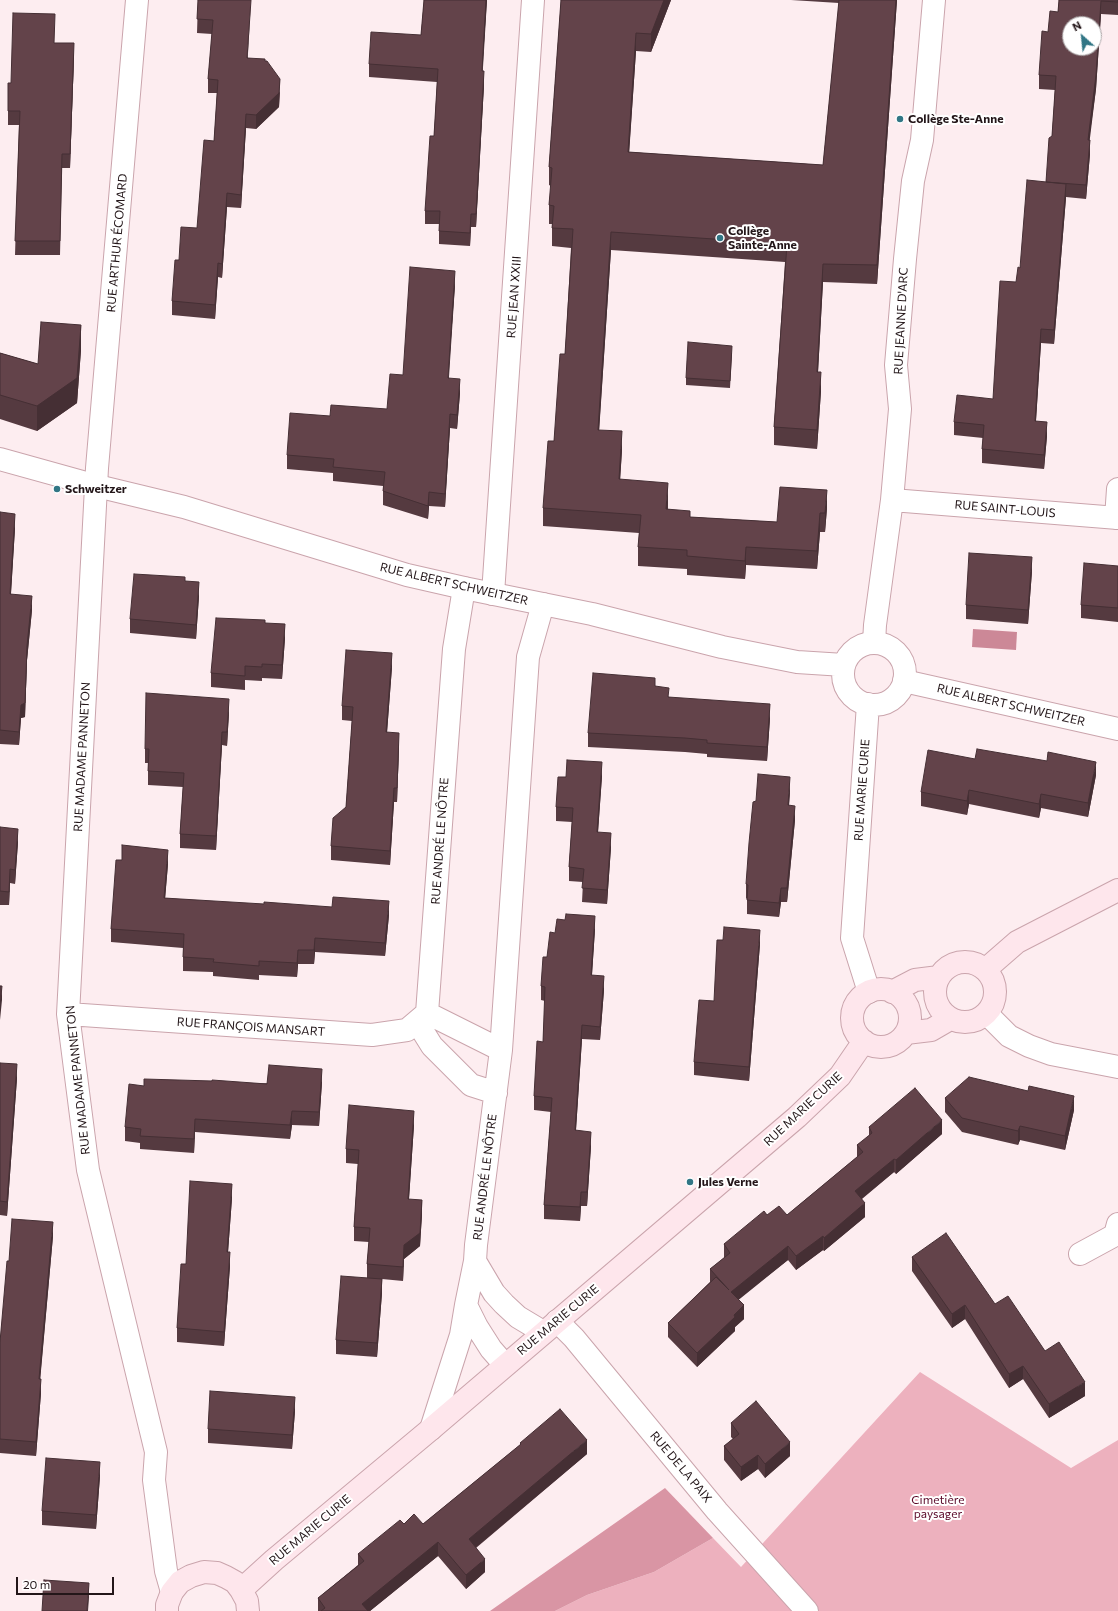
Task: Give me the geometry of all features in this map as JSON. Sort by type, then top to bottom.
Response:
[{"type":"main road","points":[[986,970],[1017,942],[1118,890]]},
{"type":"main road","points":[[960,962],[969,962],[986,970],[992,977],[995,991],[993,1006],[987,1014],[979,1020],[959,1022],[950,1019],[942,1012],[937,1004],[935,995],[939,977],[944,970],[960,962]]},
{"type":"main road","points":[[892,992],[915,980],[939,977]]},
{"type":"main road","points":[[884,989],[892,992],[901,997],[908,1010],[910,1024],[900,1041],[891,1046],[872,1046],[857,1034],[853,1026],[855,1006],[861,998],[869,992],[884,989]]},
{"type":"main road","points":[[906,1033],[931,1030],[950,1019]]},
{"type":"main road","name":"RUE MARIE CURIE","points":[[241,1590],[274,1560],[431,1429],[797,1117],[840,1076],[864,1041]]},
{"type":"main road","points":[[170,1602],[180,1582],[191,1576],[204,1572],[217,1573],[235,1582],[247,1601],[248,1611]]},
{"type":"street","name":"RUE ARTHUR ÉCOMARD","points":[[97,486],[138,0]]},
{"type":"street","name":"RUE JEAN XXIII","points":[[493,594],[534,0]]},
{"type":"street","name":"RUE JEANNE D'ARC","points":[[874,643],[892,500],[900,409],[896,365],[905,258],[913,181],[922,140],[934,0]]},
{"type":"street","name":"RUE ALBERT SCHWEITZER","points":[[0,459],[97,486],[184,507],[407,575],[592,614],[722,647],[797,662],[844,665]]},
{"type":"street","name":"RUE MADAME PANNETON","points":[[97,486],[68,1014],[88,1170],[156,1452],[154,1480],[170,1602]]},
{"type":"street","points":[[1117,518],[1118,489]]},
{"type":"street","name":"RUE SAINT-LOUIS","points":[[892,500],[1117,518]]},
{"type":"street","name":"RUE ANDRÉ LE NÔTRE","points":[[422,1017],[454,649],[464,588]]},
{"type":"street","name":"RUE ANDRÉ LE NÔTRE","points":[[431,1429],[462,1335],[466,1305],[475,1261],[501,1050],[528,657],[543,604]]},
{"type":"street","points":[[874,643],[883,644],[892,648],[903,662],[905,672],[901,690],[895,697],[887,702],[868,704],[860,702],[852,697],[847,690],[843,681],[844,665],[848,656],[855,649],[864,644],[874,643]]},
{"type":"street","name":"RUE ALBERT SCHWEITZER","points":[[904,681],[1118,729]]},
{"type":"street","name":"RUE MARIE CURIE","points":[[868,704],[852,938],[869,992]]},
{"type":"street","name":"RUE FRANÇOIS MANSART","points":[[68,1014],[372,1035],[407,1030],[422,1017]]},
{"type":"street","points":[[987,1014],[1009,1036],[1028,1046],[1051,1054],[1118,1068]]},
{"type":"street","points":[[422,1017],[501,1050]]},
{"type":"street","points":[[422,1017],[432,1046],[471,1085],[496,1093]]},
{"type":"street","points":[[1080,1254],[1115,1235],[1118,1224]]},
{"type":"street","points":[[475,1261],[494,1293],[518,1317],[550,1327]]},
{"type":"street","points":[[466,1305],[487,1344],[505,1365]]},
{"type":"street","name":"RUE DE LA PAIX","points":[[550,1327],[591,1359],[718,1511],[807,1611]]},
{"type":"green space","name":"Cimetière paysager","points":[[920,1372],[1071,1468],[1118,1440],[1118,1611],[555,1611],[587,1595],[654,1572],[713,1538],[741,1567]]},
{"type":"shaded area","points":[[973,629],[1017,632],[1016,650],[972,647]]},
{"type":"shaded area","points":[[665,1488],[713,1538],[654,1572],[587,1595],[555,1611],[490,1611]]},
{"type":"building","points":[[198,0],[251,0],[247,58],[265,59],[280,79],[279,93],[256,115],[246,114],[241,195],[227,193],[222,264],[218,263],[215,305],[172,301],[175,260],[179,260],[181,227],[197,228],[204,140],[214,141],[218,80],[208,79],[213,20],[197,19]]},
{"type":"building","points":[[424,0],[486,0],[482,71],[484,71],[476,214],[471,214],[470,233],[439,231],[440,211],[425,211],[430,136],[434,136],[438,69],[369,64],[371,32],[421,35]]},
{"type":"building","points":[[561,0],[664,0],[651,34],[636,33],[628,152],[823,165],[839,0],[896,0],[877,265],[823,264],[817,372],[821,372],[817,430],[774,427],[787,244],[611,232],[598,430],[622,431],[619,479],[668,483],[666,509],[690,511],[690,517],[777,522],[780,487],[827,490],[825,513],[820,513],[817,551],[746,547],[745,561],[687,556],[687,550],[638,547],[641,515],[543,508],[548,441],[554,441],[560,354],[565,354],[573,229],[552,228],[554,206],[549,205],[552,168],[549,167]]},
{"type":"building","points":[[1059,0],[1118,0],[1118,2],[1101,1],[1100,16],[1062,16],[1062,56],[1097,56],[1088,140],[1090,140],[1086,185],[1046,182],[1049,138],[1052,136],[1056,76],[1039,75],[1042,31],[1048,32],[1050,11],[1058,12]]},
{"type":"building","points":[[13,13],[55,14],[54,43],[74,43],[70,154],[62,154],[60,241],[15,241],[20,111],[8,111],[8,83],[11,83]]},
{"type":"building","points":[[1027,180],[1066,184],[1054,330],[1041,329],[1035,421],[1047,422],[1044,455],[982,449],[984,425],[954,422],[957,395],[993,399],[1000,281],[1016,282],[1018,267],[1020,268]]},
{"type":"building","points":[[410,267],[455,271],[448,378],[460,379],[457,415],[450,414],[445,494],[429,492],[428,506],[383,491],[385,472],[333,467],[334,459],[287,455],[290,413],[330,416],[331,405],[387,409],[390,374],[403,375]]},
{"type":"building","points":[[41,322],[81,325],[77,378],[37,406],[0,395],[0,353],[38,364]]},
{"type":"building","points":[[688,342],[732,346],[730,381],[686,378]]},
{"type":"building","points":[[0,512],[15,514],[10,594],[32,596],[27,646],[25,703],[21,705],[19,732],[0,730]]},
{"type":"building","points":[[969,553],[1032,557],[1028,610],[966,605]]},
{"type":"building","points":[[1084,563],[1118,566],[1118,608],[1081,605]]},
{"type":"building","points":[[134,574],[185,577],[185,581],[199,582],[196,625],[130,619]]},
{"type":"building","points":[[216,618],[265,620],[265,623],[285,624],[282,665],[262,664],[262,667],[245,666],[245,676],[211,673]]},
{"type":"building","points":[[346,650],[392,653],[386,732],[399,733],[397,788],[394,788],[390,851],[331,846],[333,818],[346,807],[353,707],[342,706]]},
{"type":"building","points":[[593,673],[655,678],[655,686],[669,688],[668,697],[770,704],[767,747],[707,743],[707,740],[685,738],[588,733]]},
{"type":"building","points":[[146,693],[229,699],[227,732],[222,732],[216,836],[180,834],[184,773],[148,771],[149,749],[145,749]]},
{"type":"building","points":[[977,749],[1047,761],[1048,752],[1096,762],[1088,803],[1041,794],[1039,804],[969,790],[967,801],[921,792],[928,750],[975,759]]},
{"type":"building","points":[[567,760],[602,762],[597,832],[611,833],[607,890],[582,888],[584,869],[569,867],[573,808],[556,807],[558,777],[566,777]]},
{"type":"building","points":[[758,774],[790,777],[788,805],[795,806],[787,888],[781,888],[779,903],[747,900],[748,885],[746,884],[749,843],[753,802],[756,801]]},
{"type":"building","points":[[0,827],[18,829],[15,870],[10,869],[9,892],[0,891]]},
{"type":"building","points":[[122,845],[168,850],[164,898],[264,904],[264,902],[332,907],[333,897],[389,901],[385,943],[315,938],[314,950],[298,950],[297,963],[259,961],[259,966],[213,962],[214,959],[183,957],[184,934],[111,929],[116,860],[122,860]]},
{"type":"building","points":[[566,914],[595,916],[591,975],[604,976],[600,1027],[582,1025],[575,1130],[591,1132],[587,1192],[581,1192],[580,1207],[544,1205],[552,1098],[534,1096],[537,1041],[543,1042],[545,987],[541,986],[543,957],[547,957],[550,932],[555,933],[557,919],[565,920]]},
{"type":"building","points":[[724,927],[760,930],[749,1067],[694,1062],[699,1000],[714,1001],[717,940],[723,940]]},
{"type":"building","points":[[0,986],[2,986],[0,1006]]},
{"type":"building","points":[[0,1063],[17,1064],[7,1202],[0,1201]]},
{"type":"building","points":[[269,1065],[322,1069],[319,1112],[292,1111],[290,1125],[195,1119],[194,1139],[140,1136],[141,1129],[125,1127],[129,1084],[144,1086],[144,1079],[212,1080],[267,1084]]},
{"type":"building","points":[[969,1077],[1028,1091],[1029,1086],[1074,1096],[1065,1136],[1020,1126],[1018,1131],[962,1118],[945,1098]]},
{"type":"building","points":[[915,1088],[942,1120],[896,1160],[894,1159],[855,1191],[865,1203],[824,1238],[823,1236],[796,1256],[788,1246],[731,1292],[744,1305],[734,1315],[735,1317],[697,1353],[668,1323],[716,1277],[729,1290],[710,1269],[730,1253],[724,1244],[764,1211],[767,1215],[779,1206],[787,1215],[863,1152],[857,1145],[872,1133],[869,1127]]},
{"type":"building","points":[[349,1105],[414,1111],[408,1199],[422,1200],[420,1233],[404,1245],[403,1267],[367,1264],[370,1228],[354,1227],[359,1150],[346,1149]]},
{"type":"building","points":[[190,1181],[232,1184],[227,1252],[230,1252],[224,1332],[177,1328],[181,1264],[186,1264]]},
{"type":"building","points":[[12,1219],[53,1222],[39,1379],[41,1379],[36,1442],[0,1439],[0,1342]]},
{"type":"building","points":[[946,1233],[995,1304],[1008,1296],[1045,1351],[1059,1342],[1085,1382],[1049,1404],[1023,1366],[1009,1374],[965,1305],[952,1314],[912,1257]]},
{"type":"building","points":[[341,1276],[382,1279],[377,1343],[336,1340]]},
{"type":"building","points":[[210,1391],[295,1397],[292,1435],[208,1429]]},
{"type":"building","points":[[756,1401],[790,1442],[765,1464],[758,1455],[741,1467],[724,1446],[739,1434],[731,1423]]},
{"type":"building","points":[[560,1409],[587,1440],[469,1539],[485,1559],[466,1575],[438,1542],[362,1604],[368,1611],[321,1611],[325,1608],[318,1598],[364,1561],[358,1554],[400,1520],[404,1524],[414,1514],[423,1524],[521,1444],[520,1443]]},
{"type":"building","points":[[46,1458],[100,1462],[96,1515],[42,1511]]},
{"type":"building","points":[[44,1580],[89,1583],[87,1611],[42,1611]]},
{"type":"place","name":"Collège Ste-Anne","points":[[900,119]]},
{"type":"place","name":"Collège Sainte-Anne","points":[[720,238]]},
{"type":"place","name":"Schweitzer","points":[[57,489]]},
{"type":"place","name":"Jules Verne","points":[[690,1182]]}]
